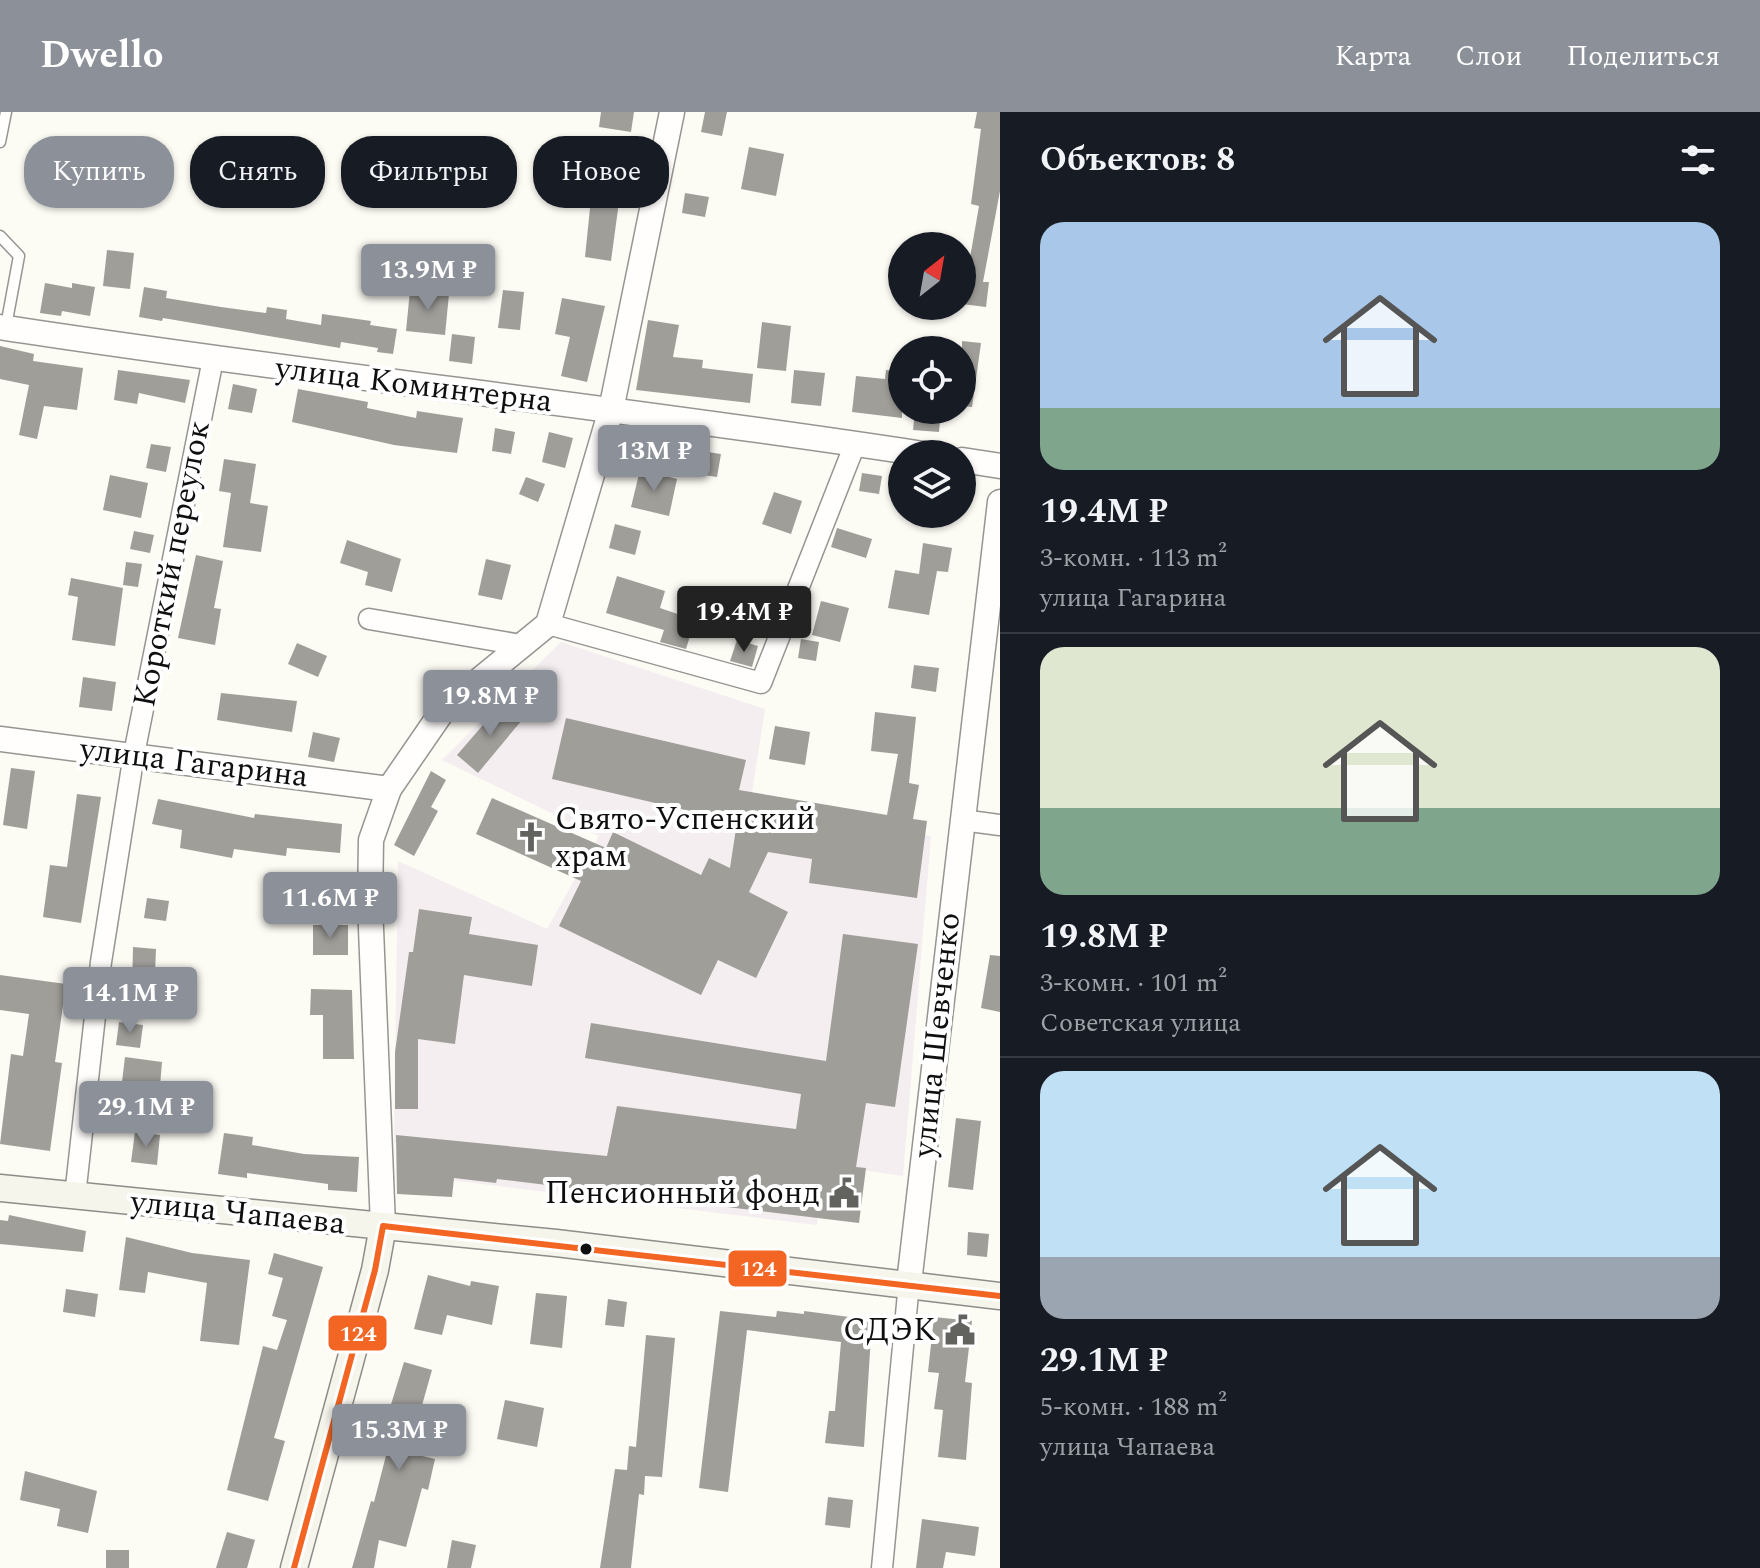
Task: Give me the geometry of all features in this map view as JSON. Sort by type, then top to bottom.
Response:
[{"type":"main road","name":"улица Чапаева","points":[[0,1188],[383,1226],[909,1283],[1000,1296]]},
{"type":"main road","points":[[294,1568],[375,1270],[383,1226]]},
{"type":"street","points":[[383,1226],[370,904],[371,840],[389,789],[444,709],[548,624],[611,410],[672,112]]},
{"type":"street","name":"улица Коминтерна","points":[[3,328],[888,449]]},
{"type":"street","name":"Короткий переулок","points":[[75,1196],[101,962],[134,754],[213,359]]},
{"type":"street","points":[[548,624],[761,683],[855,444]]},
{"type":"street","points":[[976,462],[1000,466]]},
{"type":"street","name":"улица Шевченко","points":[[882,1568],[909,1283],[1000,502]]},
{"type":"street","points":[[369,619],[521,645]]},
{"type":"street","name":"улица Гагарина","points":[[0,739],[389,789]]},
{"type":"street","points":[[962,820],[1000,825]]},
{"type":"lane","points":[[0,142],[6,112]]},
{"type":"lane","points":[[0,236],[16,250],[20,262],[3,328]]},
{"type":"shaded area","points":[[561,642],[765,709],[750,805],[931,836],[903,1176],[822,1164],[817,1225],[433,1178],[436,1144],[394,1143],[398,861],[547,929],[599,836],[442,760]]},
{"type":"building","points":[[601,112],[634,112],[631,132],[599,127]]},
{"type":"building","points":[[705,112],[727,112],[722,136],[701,132]]},
{"type":"building","points":[[977,112],[1000,112],[1000,191],[983,282],[989,282],[986,307],[976,306],[974,232],[979,206],[971,204],[981,129],[974,128]]},
{"type":"building","points":[[749,147],[784,154],[776,196],[741,189]]},
{"type":"building","points":[[685,193],[709,197],[705,217],[682,213]]},
{"type":"building","points":[[590,208],[618,208],[611,261],[585,257]]},
{"type":"building","points":[[107,250],[134,253],[130,289],[103,286]]},
{"type":"building","points":[[45,283],[72,288],[72,283],[95,287],[90,316],[62,311],[61,316],[40,313]]},
{"type":"building","points":[[144,287],[167,291],[166,298],[221,307],[266,313],[267,307],[287,310],[286,319],[321,325],[322,314],[371,321],[370,325],[397,329],[393,354],[377,352],[378,348],[341,342],[340,348],[163,318],[162,321],[139,317]]},
{"type":"building","points":[[410,290],[449,294],[445,335],[406,331]]},
{"type":"building","points":[[503,290],[524,292],[520,330],[498,328]]},
{"type":"building","points":[[562,298],[605,306],[587,382],[561,376],[570,337],[555,334]]},
{"type":"building","points":[[648,320],[679,325],[673,357],[703,360],[702,368],[753,374],[750,403],[636,390]]},
{"type":"building","points":[[762,322],[791,326],[786,371],[757,368]]},
{"type":"building","points":[[452,334],[475,337],[472,364],[449,361]]},
{"type":"building","points":[[976,342],[981,343],[976,379]]},
{"type":"building","points":[[0,346],[34,354],[33,361],[83,368],[77,410],[44,406],[37,439],[19,435],[29,385],[0,379]]},
{"type":"building","points":[[118,370],[190,380],[185,403],[139,393],[137,404],[114,400]]},
{"type":"building","points":[[794,370],[825,373],[821,406],[791,403]]},
{"type":"building","points":[[888,370],[888,416],[852,412],[856,376],[885,379]]},
{"type":"building","points":[[233,384],[257,389],[252,413],[228,409]]},
{"type":"building","points":[[298,389],[368,402],[367,408],[416,418],[417,411],[463,418],[457,453],[394,445],[292,422]]},
{"type":"building","points":[[914,424],[940,424],[939,432],[913,430]]},
{"type":"building","points":[[495,428],[515,432],[511,454],[492,451]]},
{"type":"building","points":[[549,432],[573,438],[565,468],[542,462]]},
{"type":"building","points":[[151,444],[171,447],[166,472],[146,468]]},
{"type":"building","points":[[688,449],[721,454],[717,477],[684,472]]},
{"type":"building","points":[[224,459],[256,464],[250,503],[268,506],[261,552],[223,547],[231,493],[219,491]]},
{"type":"building","points":[[640,470],[677,479],[669,516],[631,507]]},
{"type":"building","points":[[862,473],[882,476],[879,494],[859,491]]},
{"type":"building","points":[[110,475],[148,483],[141,518],[103,510]]},
{"type":"building","points":[[526,477],[545,484],[538,502],[519,494]]},
{"type":"building","points":[[774,492],[802,501],[791,534],[762,524]]},
{"type":"building","points":[[615,524],[641,531],[635,555],[609,548]]},
{"type":"building","points":[[837,528],[872,539],[866,558],[831,547]]},
{"type":"building","points":[[134,531],[154,535],[150,553],[130,549]]},
{"type":"building","points":[[347,540],[401,559],[392,592],[365,585],[368,572],[340,563]]},
{"type":"building","points":[[923,543],[952,548],[948,572],[937,571],[929,615],[888,608],[895,570],[919,574]]},
{"type":"building","points":[[196,555],[223,561],[214,608],[221,609],[215,645],[178,638]]},
{"type":"building","points":[[486,559],[511,565],[502,600],[478,595]]},
{"type":"building","points":[[126,562],[142,564],[138,587],[123,585]]},
{"type":"building","points":[[617,576],[665,591],[660,608],[695,620],[686,649],[660,642],[664,630],[606,613]]},
{"type":"building","points":[[71,578],[123,588],[115,646],[72,640],[78,597],[68,595]]},
{"type":"building","points":[[712,590],[737,598],[731,615],[707,607]]},
{"type":"building","points":[[821,601],[849,608],[840,642],[812,635]]},
{"type":"building","points":[[801,639],[819,642],[816,661],[798,658]]},
{"type":"building","points":[[737,640],[758,646],[752,667],[730,661]]},
{"type":"building","points":[[297,643],[327,656],[318,677],[288,664]]},
{"type":"building","points":[[914,665],[939,668],[936,692],[911,688]]},
{"type":"building","points":[[83,677],[116,682],[112,711],[79,707]]},
{"type":"building","points":[[221,693],[297,701],[292,732],[217,720]]},
{"type":"building","points":[[502,703],[522,720],[478,773],[457,755]]},
{"type":"building","points":[[875,712],[916,717],[909,783],[919,785],[913,819],[927,821],[917,898],[809,883],[812,859],[768,852],[749,892],[788,912],[756,978],[718,960],[701,995],[559,926],[581,881],[476,834],[492,798],[606,848],[613,832],[701,875],[709,858],[730,868],[737,822],[552,779],[566,718],[746,760],[739,790],[887,815],[898,754],[871,751]]},
{"type":"building","points":[[775,726],[810,732],[805,765],[769,759]]},
{"type":"building","points":[[313,732],[340,738],[334,762],[308,757]]},
{"type":"building","points":[[11,768],[35,771],[27,829],[3,825]]},
{"type":"building","points":[[431,771],[446,780],[431,807],[438,811],[414,856],[394,845]]},
{"type":"building","points":[[77,794],[101,797],[81,923],[43,917],[50,865],[67,867]]},
{"type":"building","points":[[158,799],[254,818],[255,814],[342,824],[340,853],[287,848],[286,856],[234,849],[232,858],[180,848],[182,830],[152,824]]},
{"type":"building","points":[[147,898],[169,901],[166,921],[144,918]]},
{"type":"building","points":[[419,909],[472,917],[469,934],[538,945],[532,986],[464,975],[455,1044],[418,1039],[418,1109],[395,1109],[395,1052],[409,952],[413,952]]},
{"type":"building","points":[[313,925],[348,925],[348,955],[313,955]]},
{"type":"building","points":[[843,934],[918,944],[895,1107],[866,1103],[856,1167],[866,1168],[859,1223],[497,1179],[496,1183],[454,1178],[452,1197],[397,1194],[396,1135],[607,1156],[617,1106],[796,1129],[801,1094],[585,1058],[591,1023],[826,1061]]},
{"type":"building","points":[[133,947],[156,949],[154,995],[132,992]]},
{"type":"building","points":[[990,955],[1000,956],[1000,1012],[981,1008]]},
{"type":"building","points":[[0,975],[66,984],[55,1062],[62,1063],[50,1151],[0,1144],[11,1054],[23,1056],[29,1014],[0,1010]]},
{"type":"building","points":[[311,989],[352,990],[354,1059],[323,1059],[323,1015],[310,1015]]},
{"type":"building","points":[[119,1022],[143,1025],[140,1048],[116,1045]]},
{"type":"building","points":[[125,1057],[162,1062],[160,1086],[122,1082]]},
{"type":"building","points":[[956,1118],[981,1121],[973,1190],[948,1187]]},
{"type":"building","points":[[135,1132],[160,1135],[157,1165],[131,1162]]},
{"type":"building","points":[[224,1133],[253,1137],[252,1145],[304,1154],[359,1157],[357,1192],[328,1190],[328,1184],[247,1173],[247,1178],[218,1174]]},
{"type":"building","points":[[9,1215],[86,1231],[83,1252],[0,1244],[0,1220],[8,1221]]},
{"type":"building","points":[[968,1232],[989,1234],[987,1257],[967,1255]]},
{"type":"building","points":[[126,1237],[192,1253],[250,1260],[239,1345],[200,1341],[207,1283],[148,1272],[145,1293],[119,1290]]},
{"type":"building","points":[[274,1253],[323,1267],[274,1438],[285,1441],[268,1501],[227,1490],[263,1346],[277,1350],[287,1320],[272,1316],[283,1278],[268,1274]]},
{"type":"building","points":[[428,1275],[470,1286],[471,1281],[499,1286],[492,1325],[447,1315],[442,1335],[414,1329]]},
{"type":"building","points":[[66,1289],[98,1294],[95,1317],[63,1312]]},
{"type":"building","points":[[536,1293],[567,1296],[562,1348],[530,1344]]},
{"type":"building","points":[[608,1299],[627,1302],[624,1327],[605,1325]]},
{"type":"building","points":[[720,1311],[776,1317],[777,1311],[804,1314],[804,1311],[872,1320],[864,1447],[825,1443],[829,1411],[835,1411],[841,1342],[747,1330],[728,1492],[699,1488]]},
{"type":"building","points":[[934,1317],[972,1321],[965,1382],[972,1383],[966,1460],[938,1457],[943,1410],[934,1409],[939,1373],[928,1372]]},
{"type":"building","points":[[646,1335],[675,1338],[662,1477],[645,1476],[644,1495],[639,1494],[631,1568],[600,1568],[615,1469],[627,1470],[629,1446],[636,1447]]},
{"type":"building","points":[[404,1362],[432,1370],[415,1430],[421,1432],[414,1454],[435,1459],[428,1490],[422,1488],[406,1547],[379,1540],[374,1568],[352,1568],[371,1501],[374,1502],[397,1413],[389,1411]]},
{"type":"building","points":[[505,1400],[544,1408],[537,1447],[497,1439]]},
{"type":"building","points":[[25,1471],[97,1491],[88,1533],[57,1526],[60,1509],[20,1500]]},
{"type":"building","points":[[828,1497],[853,1500],[850,1528],[825,1525]]},
{"type":"building","points":[[922,1519],[979,1527],[975,1556],[946,1552],[943,1568],[916,1568]]},
{"type":"building","points":[[227,1532],[255,1540],[247,1568],[216,1568]]},
{"type":"building","points":[[452,1540],[476,1545],[471,1568],[447,1568]]},
{"type":"building","points":[[106,1550],[129,1550],[129,1568],[106,1568]]},
{"type":"transit line","name":"124","points":[[294,1568],[375,1270],[383,1226],[1000,1296]]},
{"type":"place","name":"Свято-Успенский храм","points":[[531,837]]},
{"type":"place","name":"Пенсионный фонд","points":[[844,1193]]},
{"type":"place","name":"СДЭК","points":[[960,1330]]}]
